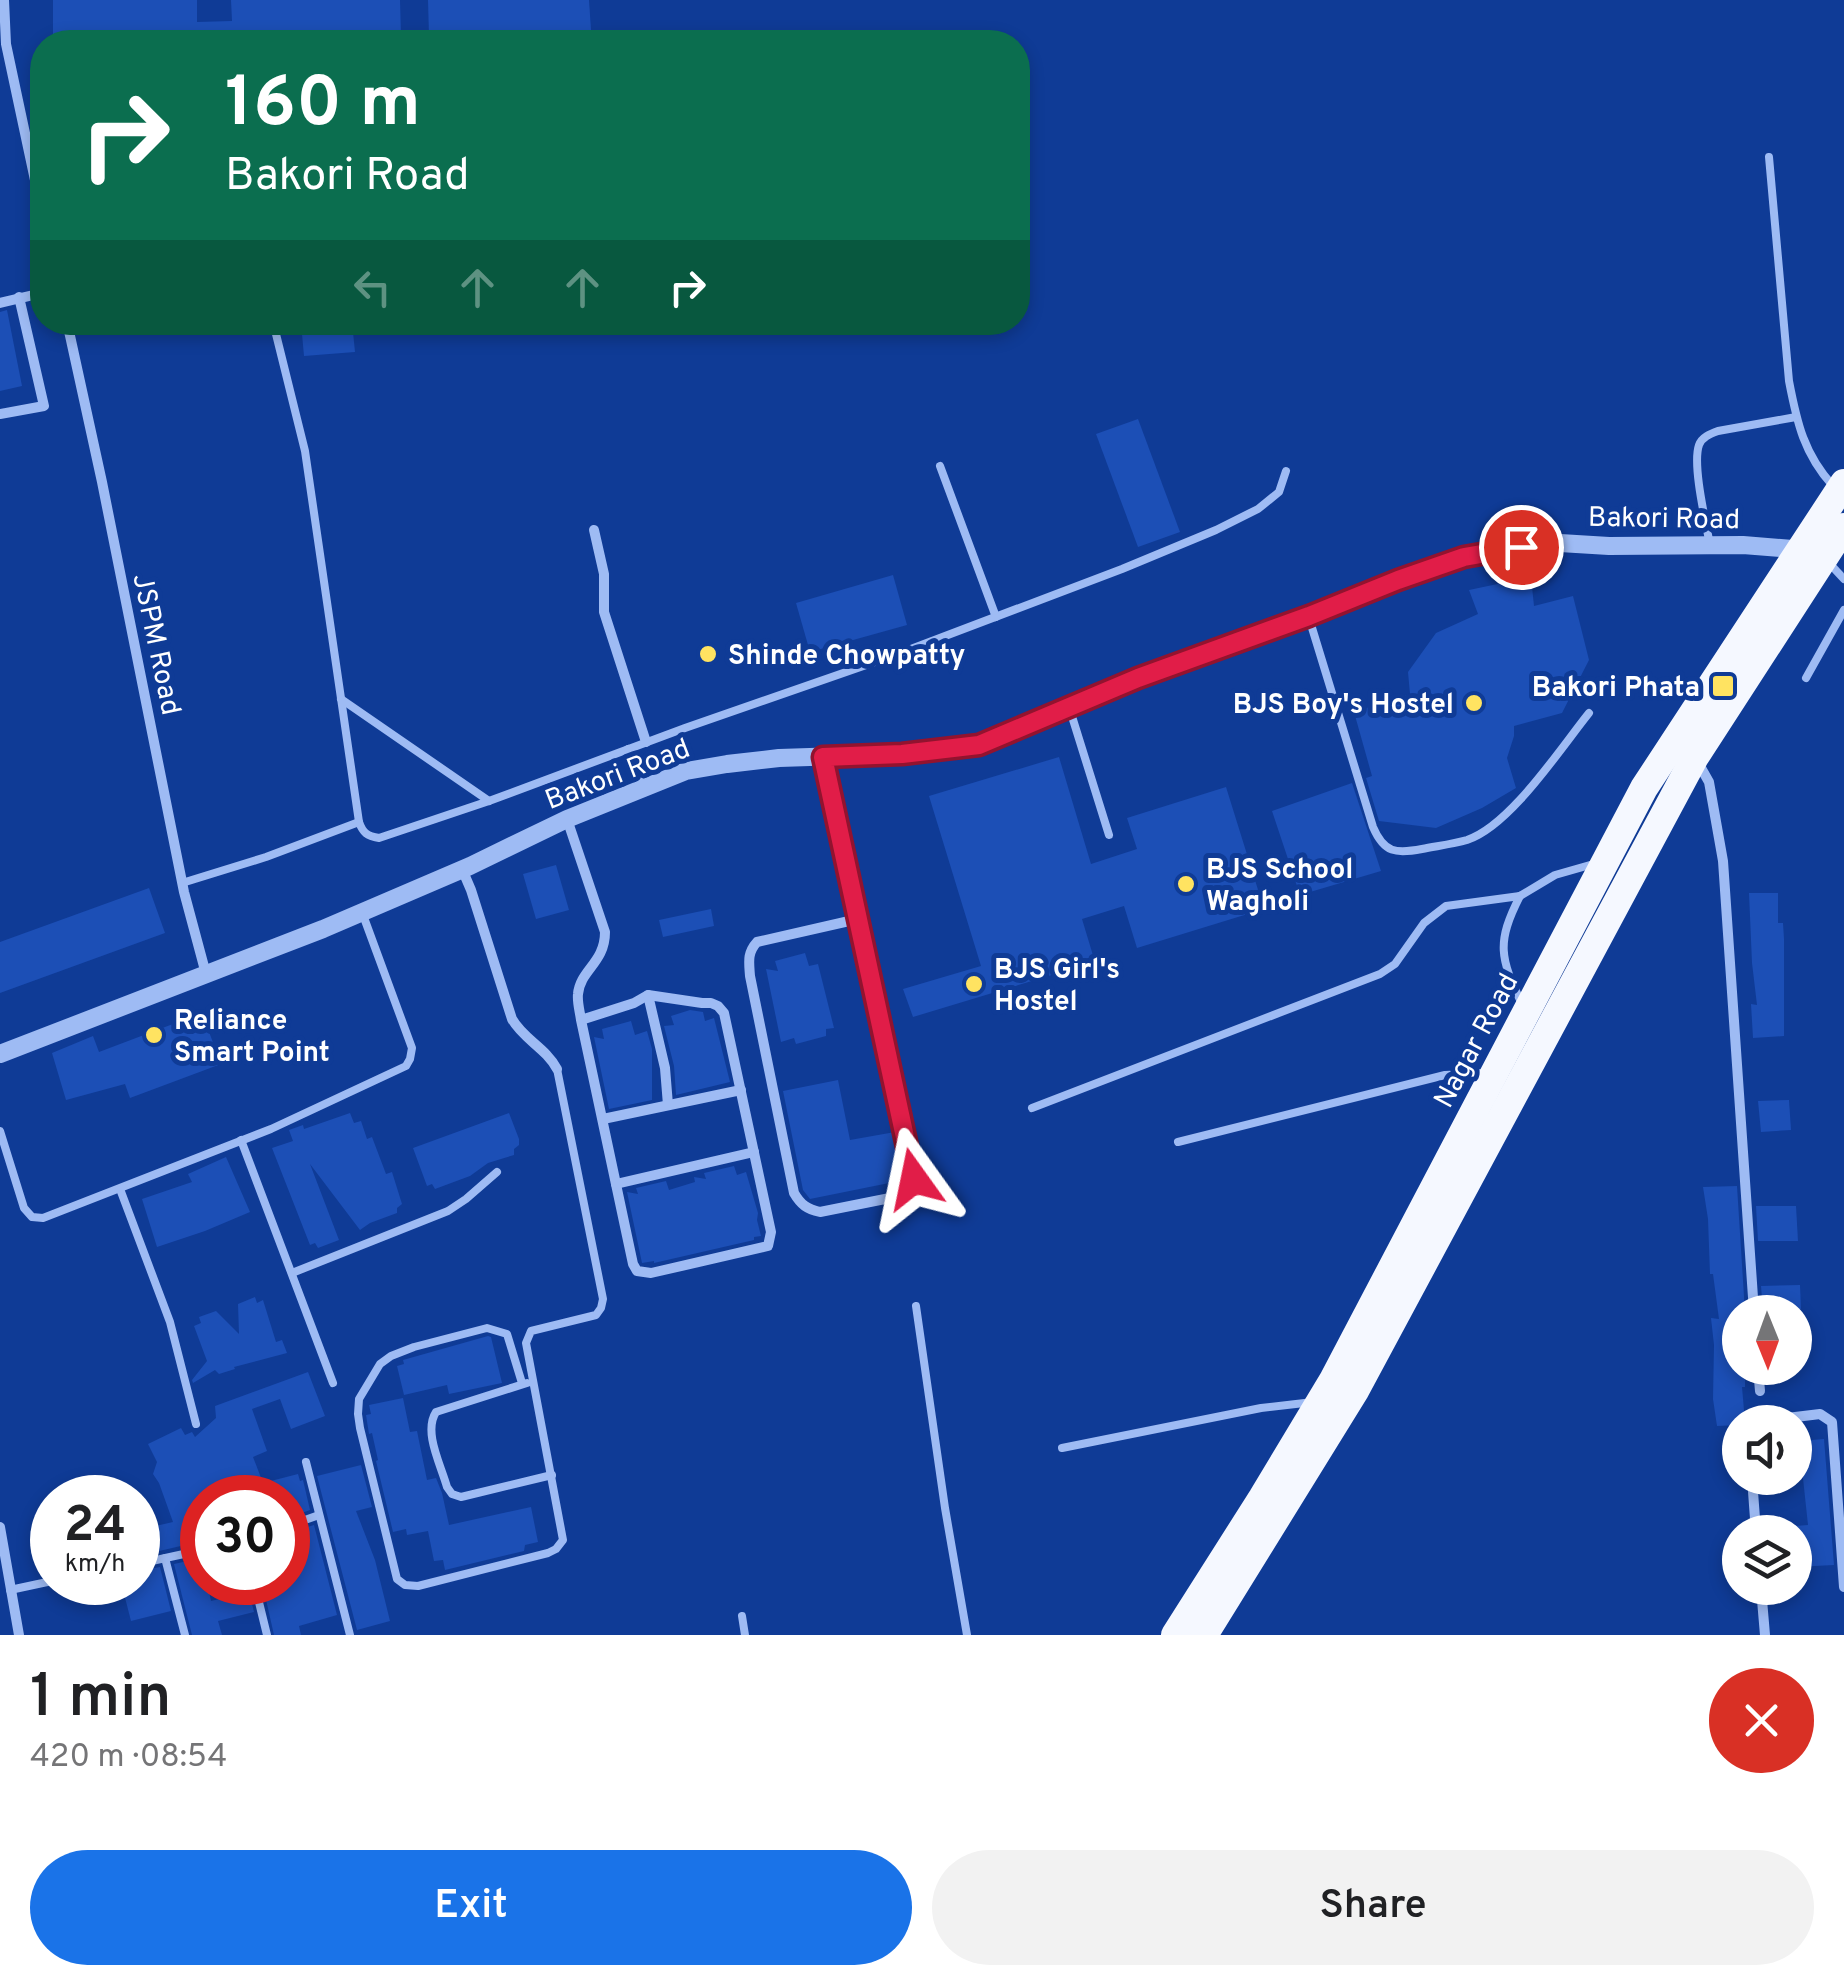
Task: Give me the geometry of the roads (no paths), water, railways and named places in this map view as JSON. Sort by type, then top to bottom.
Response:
[{"type":"highway","name":"Nagar Road","points":[[1204,1635],[1355,1391],[1694,757],[1813,553],[1841,487]]},
{"type":"highway","name":"Nagar Road","points":[[1175,1635],[1320,1402],[1644,788],[1813,553],[1844,527]]},
{"type":"street","points":[[4,0],[3,44],[30,161]]},
{"type":"street","points":[[0,302],[30,295]]},
{"type":"street","points":[[0,414],[44,406],[19,297]]},
{"type":"street","name":"JSPM Road","points":[[70,335],[182,883],[206,974]]},
{"type":"street","points":[[594,530],[604,574],[604,612],[646,742]]},
{"type":"street","name":"Bakori Road","points":[[0,1054],[323,929],[566,819],[686,772],[726,764],[902,754],[979,745],[1138,678],[1464,557],[1560,543],[1710,545],[1813,553]]},
{"type":"street","points":[[823,757],[858,919],[914,1179],[910,1190],[900,1196],[820,1212],[800,1204],[794,1194],[748,960],[757,942],[858,919]]},
{"type":"street","points":[[1694,757],[1709,782],[1723,860],[1753,1295]]},
{"type":"street","points":[[566,819],[605,932],[605,946],[582,980],[578,996],[582,1020],[633,1264],[637,1271],[652,1273],[768,1246],[771,1232],[724,1012],[711,1002],[648,995],[582,1020]]},
{"type":"street","points":[[462,869],[512,1019],[557,1069]]},
{"type":"street","points":[[648,995],[665,1068],[668,1105]]},
{"type":"street","points":[[603,1119],[741,1090]]},
{"type":"street","points":[[616,1184],[754,1152]]},
{"type":"street","points":[[1759,1385],[1760,1391]]},
{"type":"street","points":[[1812,1414],[1832,1422],[1844,1587]]},
{"type":"street","points":[[0,1526],[3,1561],[19,1635]]},
{"type":"street","points":[[1762,1605],[1765,1635]]},
{"type":"lane","points":[[1769,158],[1789,381],[1796,417],[1808,453],[1821,472],[1841,487]]},
{"type":"lane","points":[[276,335],[305,451],[359,822],[362,832],[370,837],[378,838],[489,801],[996,617],[1194,539],[1269,502],[1279,492],[1286,472]]},
{"type":"lane","points":[[1710,545],[1699,444],[1706,435],[1718,430],[1796,417]]},
{"type":"lane","points":[[940,466],[996,617]]},
{"type":"lane","points":[[1813,553],[1844,579]]},
{"type":"lane","points":[[1806,678],[1844,610]]},
{"type":"lane","points":[[1309,616],[1373,827],[1379,842],[1390,850],[1403,852],[1468,840],[1486,831],[1515,806],[1589,712]]},
{"type":"lane","points":[[341,699],[489,801]]},
{"type":"lane","points":[[1069,708],[1109,834]]},
{"type":"lane","points":[[628,749],[643,788]]},
{"type":"lane","points":[[182,883],[359,822]]},
{"type":"lane","points":[[1032,1108],[1380,974],[1395,964],[1424,923],[1446,906],[1520,896],[1555,875],[1606,861]]},
{"type":"lane","points":[[1520,896],[1503,942],[1505,969],[1526,1013]]},
{"type":"lane","points":[[0,1131],[24,1208],[32,1218],[43,1218],[242,1140],[406,1066],[412,1048],[361,911]]},
{"type":"lane","points":[[522,1383],[507,1334],[487,1328],[391,1356],[380,1364],[359,1399],[358,1414],[397,1579],[405,1585],[418,1586],[548,1553],[563,1540],[526,1343],[532,1331],[596,1315],[603,1299],[557,1069]]},
{"type":"lane","points":[[1178,1142],[1445,1075],[1494,1073]]},
{"type":"lane","points":[[242,1140],[334,1383]]},
{"type":"lane","points":[[292,1273],[448,1212],[497,1172]]},
{"type":"lane","points":[[120,1189],[170,1322],[196,1424]]},
{"type":"lane","points":[[916,1306],[967,1635]]},
{"type":"lane","points":[[534,1383],[522,1383],[436,1412],[431,1432],[452,1494],[472,1496],[552,1475]]},
{"type":"lane","points":[[1062,1448],[1262,1408],[1320,1402]]},
{"type":"lane","points":[[306,1462],[350,1635]]},
{"type":"lane","points":[[310,1518],[319,1515]]},
{"type":"lane","points":[[160,1559],[180,1555]]},
{"type":"lane","points":[[165,1558],[185,1635]]},
{"type":"lane","points":[[10,1590],[30,1586]]},
{"type":"lane","points":[[260,1605],[267,1635]]},
{"type":"lane","points":[[742,1616],[745,1635]]},
{"type":"place","name":"Shinde Chowpatty","points":[[708,654]]},
{"type":"place","name":"Bakori Phata","points":[[1723,686]]},
{"type":"place","name":"BJS Boy's Hostel","points":[[1474,703]]},
{"type":"place","name":"BJS School Wagholi","points":[[1186,884]]},
{"type":"place","name":"BJS Girl's Hostel","points":[[974,984]]},
{"type":"place","name":"Reliance Smart Point","points":[[154,1035]]}]
